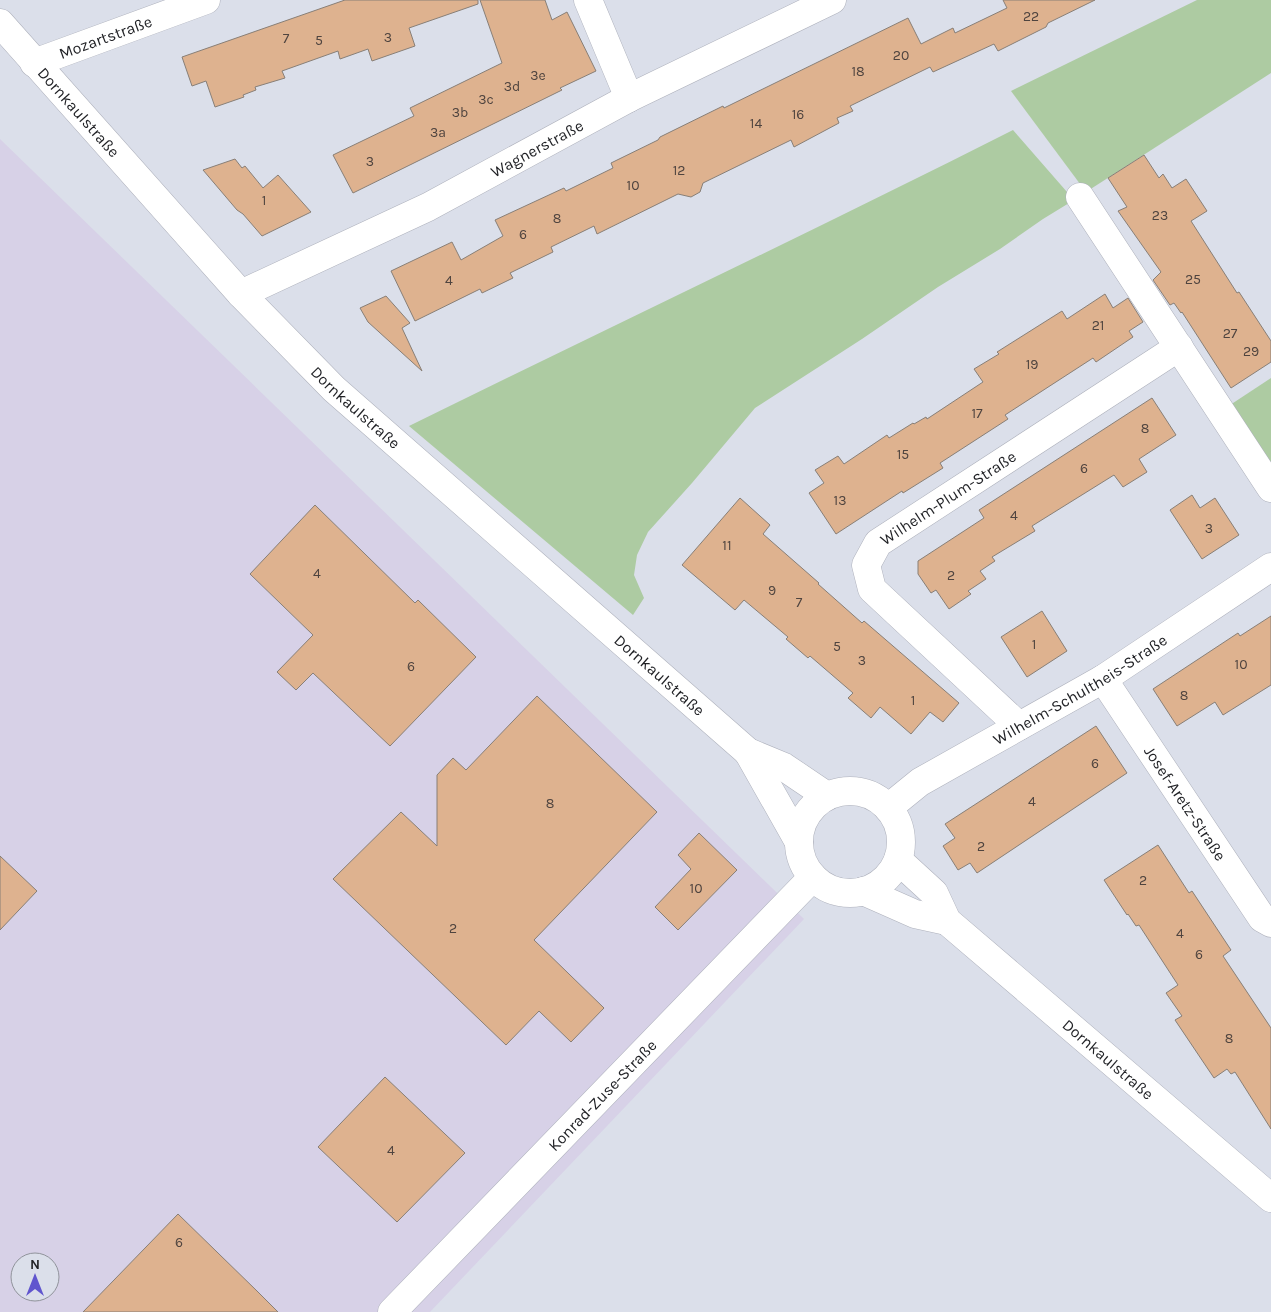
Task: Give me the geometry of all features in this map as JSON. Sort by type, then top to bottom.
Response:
[{"type":"street","name":"Mozartstraße","points":[[34,63],[206,0]]},
{"type":"street","points":[[588,0],[629,98]]},
{"type":"street","name":"Wagnerstraße","points":[[241,294],[428,207],[629,98],[832,0]]},
{"type":"street","name":"Dornkaulstraße","points":[[0,23],[241,294],[352,406],[748,752],[784,767],[827,796]]},
{"type":"street","points":[[1080,197],[1271,488]]},
{"type":"street","name":"Wilhelm-Plum-Straße","points":[[1019,726],[872,590],[866,565],[878,543],[1179,347]]},
{"type":"street","name":"Wilhelm-Schultheis-Straße","points":[[888,808],[920,782],[1103,679],[1271,567]]},
{"type":"street","name":"Josef-Aretz-Straße","points":[[1103,679],[1262,918],[1271,923]]},
{"type":"street","name":"Dornkaulstraße","points":[[748,752],[799,842]]},
{"type":"street","points":[[843,791],[860,792],[875,798],[888,808],[898,824],[901,842],[898,860],[890,873],[878,884],[863,891],[845,892],[827,888],[805,866],[799,842],[801,828],[806,815],[827,796],[843,791]]},
{"type":"street","name":"Dornkaulstraße","points":[[898,860],[934,893],[947,921],[1271,1198]]},
{"type":"street","name":"Konrad-Zuse-Straße","points":[[392,1312],[813,876]]},
{"type":"street","name":"Dornkaulstraße","points":[[863,891],[914,914],[947,921]]},
{"type":"shaded area","points":[[0,139],[804,919],[430,1312],[0,1312]]},
{"type":"green space","points":[[1197,0],[1271,0],[1271,73],[1086,192],[1011,91]]},
{"type":"green space","points":[[1013,130],[1074,200],[755,408],[648,532],[637,555],[634,575],[644,598],[633,615],[409,426],[863,205]]},
{"type":"green space","points":[[1271,378],[1271,465],[1227,407]]},
{"type":"building","points":[[345,0],[478,0],[478,4],[409,28],[415,46],[372,61],[368,49],[340,59],[338,51],[282,71],[285,78],[255,87],[256,90],[243,95],[244,97],[215,107],[206,81],[192,86],[182,57]]},
{"type":"building","points":[[480,0],[545,0],[552,20],[567,12],[596,71],[560,88],[562,90],[353,193],[333,155],[414,116],[410,108],[502,63]]},
{"type":"building","points":[[1003,0],[1095,0],[1048,23],[1046,27],[998,51],[994,44],[933,72],[930,67],[850,106],[853,111],[837,118],[839,123],[794,147],[791,140],[703,183],[700,192],[691,197],[678,194],[597,234],[594,226],[551,247],[553,252],[510,273],[513,278],[482,293],[480,289],[415,321],[391,271],[452,242],[461,260],[503,236],[495,220],[564,188],[566,191],[613,168],[611,163],[658,140],[660,137],[723,106],[724,108],[908,18],[921,44],[953,28],[955,33],[1007,8]]},
{"type":"building","points":[[1144,155],[1159,178],[1163,174],[1172,188],[1186,179],[1207,211],[1191,221],[1237,293],[1239,292],[1271,341],[1271,362],[1231,388],[1182,312],[1174,303],[1170,305],[1153,280],[1161,272],[1118,211],[1127,207],[1108,178]]},
{"type":"building","points":[[235,159],[242,168],[245,166],[263,188],[278,175],[311,212],[262,236],[203,170]]},
{"type":"building","points":[[1105,294],[1113,308],[1128,298],[1143,322],[1129,331],[1133,337],[1096,362],[1093,358],[1005,415],[1008,419],[940,463],[943,468],[903,493],[902,491],[836,534],[809,493],[824,483],[815,470],[838,456],[844,464],[887,435],[889,438],[913,423],[926,417],[927,419],[983,382],[974,369],[999,354],[997,352],[1062,311],[1067,319]]},
{"type":"building","points":[[386,296],[410,323],[402,328],[422,371],[368,322],[360,308]]},
{"type":"building","points":[[1152,398],[1176,435],[1139,459],[1147,472],[1123,487],[1114,475],[1032,526],[1035,531],[992,557],[995,561],[980,571],[986,579],[968,591],[971,594],[949,609],[936,590],[931,593],[918,574],[918,561],[984,518],[979,510]]},
{"type":"building","points":[[1192,495],[1200,508],[1215,498],[1239,535],[1202,559],[1170,510]]},
{"type":"building","points":[[740,498],[770,525],[763,534],[862,623],[864,621],[959,703],[943,722],[930,712],[911,734],[880,707],[871,718],[848,698],[853,693],[810,656],[808,658],[786,639],[788,637],[744,600],[735,610],[682,565]]},
{"type":"building","points":[[315,505],[415,603],[418,600],[476,657],[390,746],[313,673],[296,690],[277,672],[313,635],[250,574]]},
{"type":"building","points":[[1042,611],[1067,651],[1027,677],[1001,637]]},
{"type":"building","points":[[1271,616],[1271,685],[1223,715],[1215,702],[1177,726],[1153,689],[1238,633],[1240,636]]},
{"type":"building","points":[[537,696],[657,812],[534,940],[604,1008],[571,1042],[539,1011],[506,1045],[333,879],[401,812],[437,846],[437,775],[453,758],[466,770]]},
{"type":"building","points":[[1096,726],[1127,773],[977,873],[970,863],[958,870],[943,846],[955,838],[945,824]]},
{"type":"building","points":[[699,833],[737,870],[678,930],[655,907],[691,869],[678,855]]},
{"type":"building","points":[[1158,845],[1189,893],[1192,891],[1231,950],[1223,956],[1271,1028],[1271,1129],[1235,1072],[1231,1074],[1227,1069],[1214,1078],[1175,1020],[1182,1016],[1166,993],[1178,985],[1139,925],[1136,926],[1127,915],[1104,880]]},
{"type":"building","points":[[0,856],[37,891],[0,930]]},
{"type":"building","points":[[385,1077],[465,1153],[397,1222],[318,1147]]},
{"type":"building","points":[[178,1214],[257,1291],[278,1312],[83,1312]]}]
